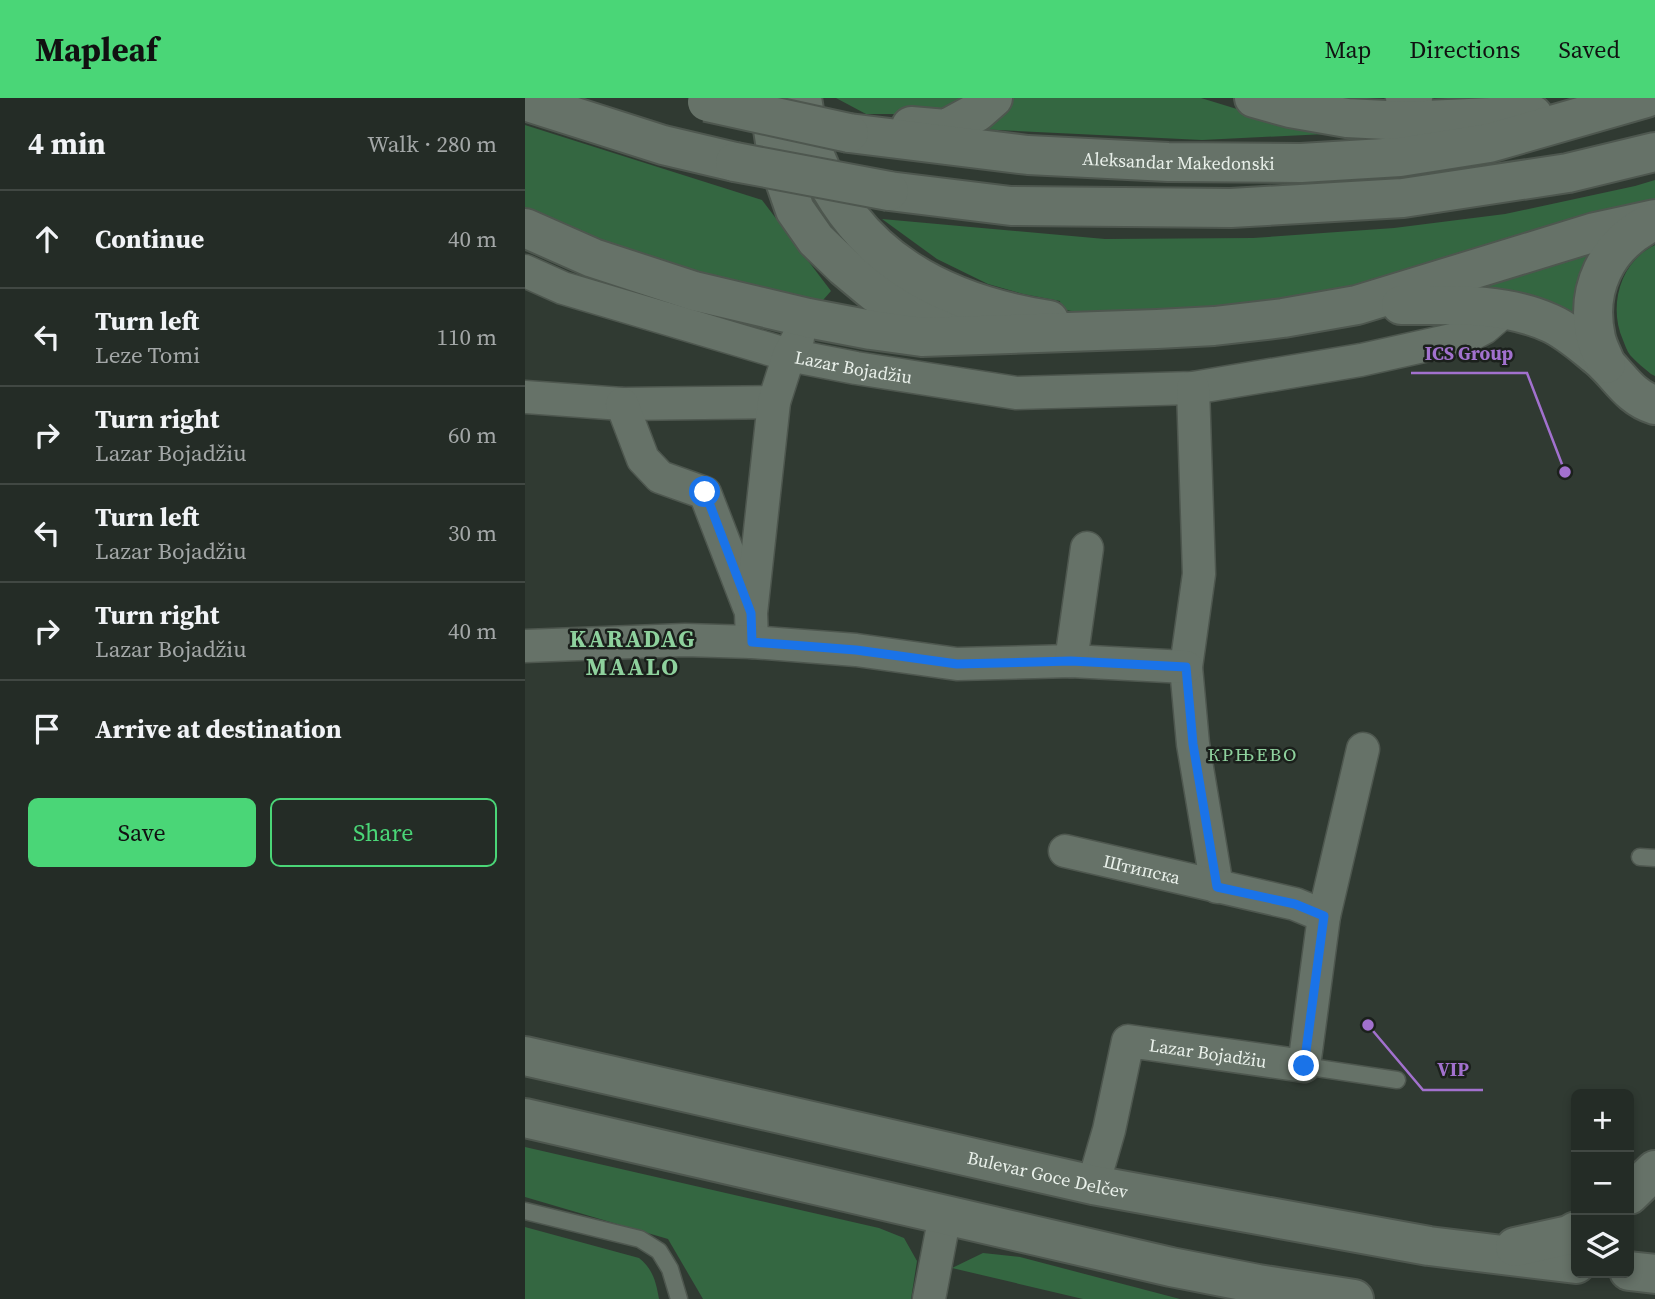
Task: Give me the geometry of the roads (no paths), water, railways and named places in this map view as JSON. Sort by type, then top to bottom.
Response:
[{"type":"street","points":[[768,98],[778,161],[795,210],[816,240],[874,292],[910,313],[973,336]]},
{"type":"street","points":[[802,98],[812,148],[828,186],[856,226],[901,267],[955,296],[992,307],[1035,318],[1114,330]]},
{"type":"street","points":[[849,134],[898,125],[946,129],[977,112],[993,98]]},
{"type":"street","points":[[1254,98],[1290,108],[1347,118],[1405,121],[1608,108]]},
{"type":"street","points":[[1402,98],[1416,98]]},
{"type":"street","name":"Aleksandar Makedonski","points":[[701,99],[849,134],[1028,155],[1168,162],[1301,163],[1400,157],[1489,143],[1646,98]]},
{"type":"street","points":[[525,101],[663,145],[735,162],[889,191],[1011,206],[1230,208],[1403,198],[1568,173],[1655,152]]},
{"type":"street","points":[[525,228],[593,258],[694,291],[808,318],[922,337],[1214,326],[1283,318],[1357,305],[1595,232],[1655,220]]},
{"type":"street","points":[[1606,364],[1596,341],[1593,316],[1595,291],[1604,267],[1618,247],[1637,230],[1655,220]]},
{"type":"street","name":"Lazar Bojadžiu","points":[[525,271],[563,288],[789,355],[1016,393],[1193,388],[1361,360],[1469,336],[1484,328],[1505,310]]},
{"type":"street","points":[[1357,305],[1489,307],[1527,315],[1550,323],[1573,337],[1606,364],[1625,387],[1649,404],[1655,405]]},
{"type":"street","points":[[752,628],[774,402],[789,355],[808,318]]},
{"type":"street","points":[[1193,388],[1199,574],[1186,667],[1193,744],[1217,887],[1295,904],[1324,916]]},
{"type":"street","points":[[525,397],[622,404],[774,402]]},
{"type":"street","points":[[622,404],[643,459],[660,477],[705,492],[752,628]]},
{"type":"street","points":[[1071,661],[1087,548]]},
{"type":"street","points":[[525,646],[685,639],[752,628],[856,650],[957,664],[1071,661],[1186,667]]},
{"type":"street","points":[[1304,1066],[1324,916],[1363,749]]},
{"type":"street","name":"Штипска","points":[[1065,851],[1217,887]]},
{"type":"street","name":"Lazar Bojadžiu","points":[[1093,1185],[1109,1130],[1128,1041],[1304,1066]]},
{"type":"street","name":"Bulevar Goce Delčev","points":[[525,1056],[1093,1185],[1429,1246],[1571,1263]]},
{"type":"street","points":[[525,1118],[1171,1267],[1354,1299]]},
{"type":"street","points":[[1634,1190],[1655,1170]]},
{"type":"street","points":[[929,1299],[945,1215]]},
{"type":"street","points":[[1429,1246],[1511,1248],[1571,1234]]},
{"type":"street","points":[[1634,1272],[1655,1274]]},
{"type":"street","points":[[1258,1284],[1296,1299]]},
{"type":"lane","points":[[1304,1066],[1397,1080]]},
{"type":"lane","points":[[525,1210],[640,1239],[659,1251],[670,1269],[679,1299]]},
{"type":"place","name":"ICS Group","points":[[1565,472]]},
{"type":"place","name":"VIP","points":[[1368,1025]]},
{"type":"district","name":"KARADAG MAАLO","points":[[633,652]]},
{"type":"district","name":"КРЊЕВО","points":[[1253,754]]}]
